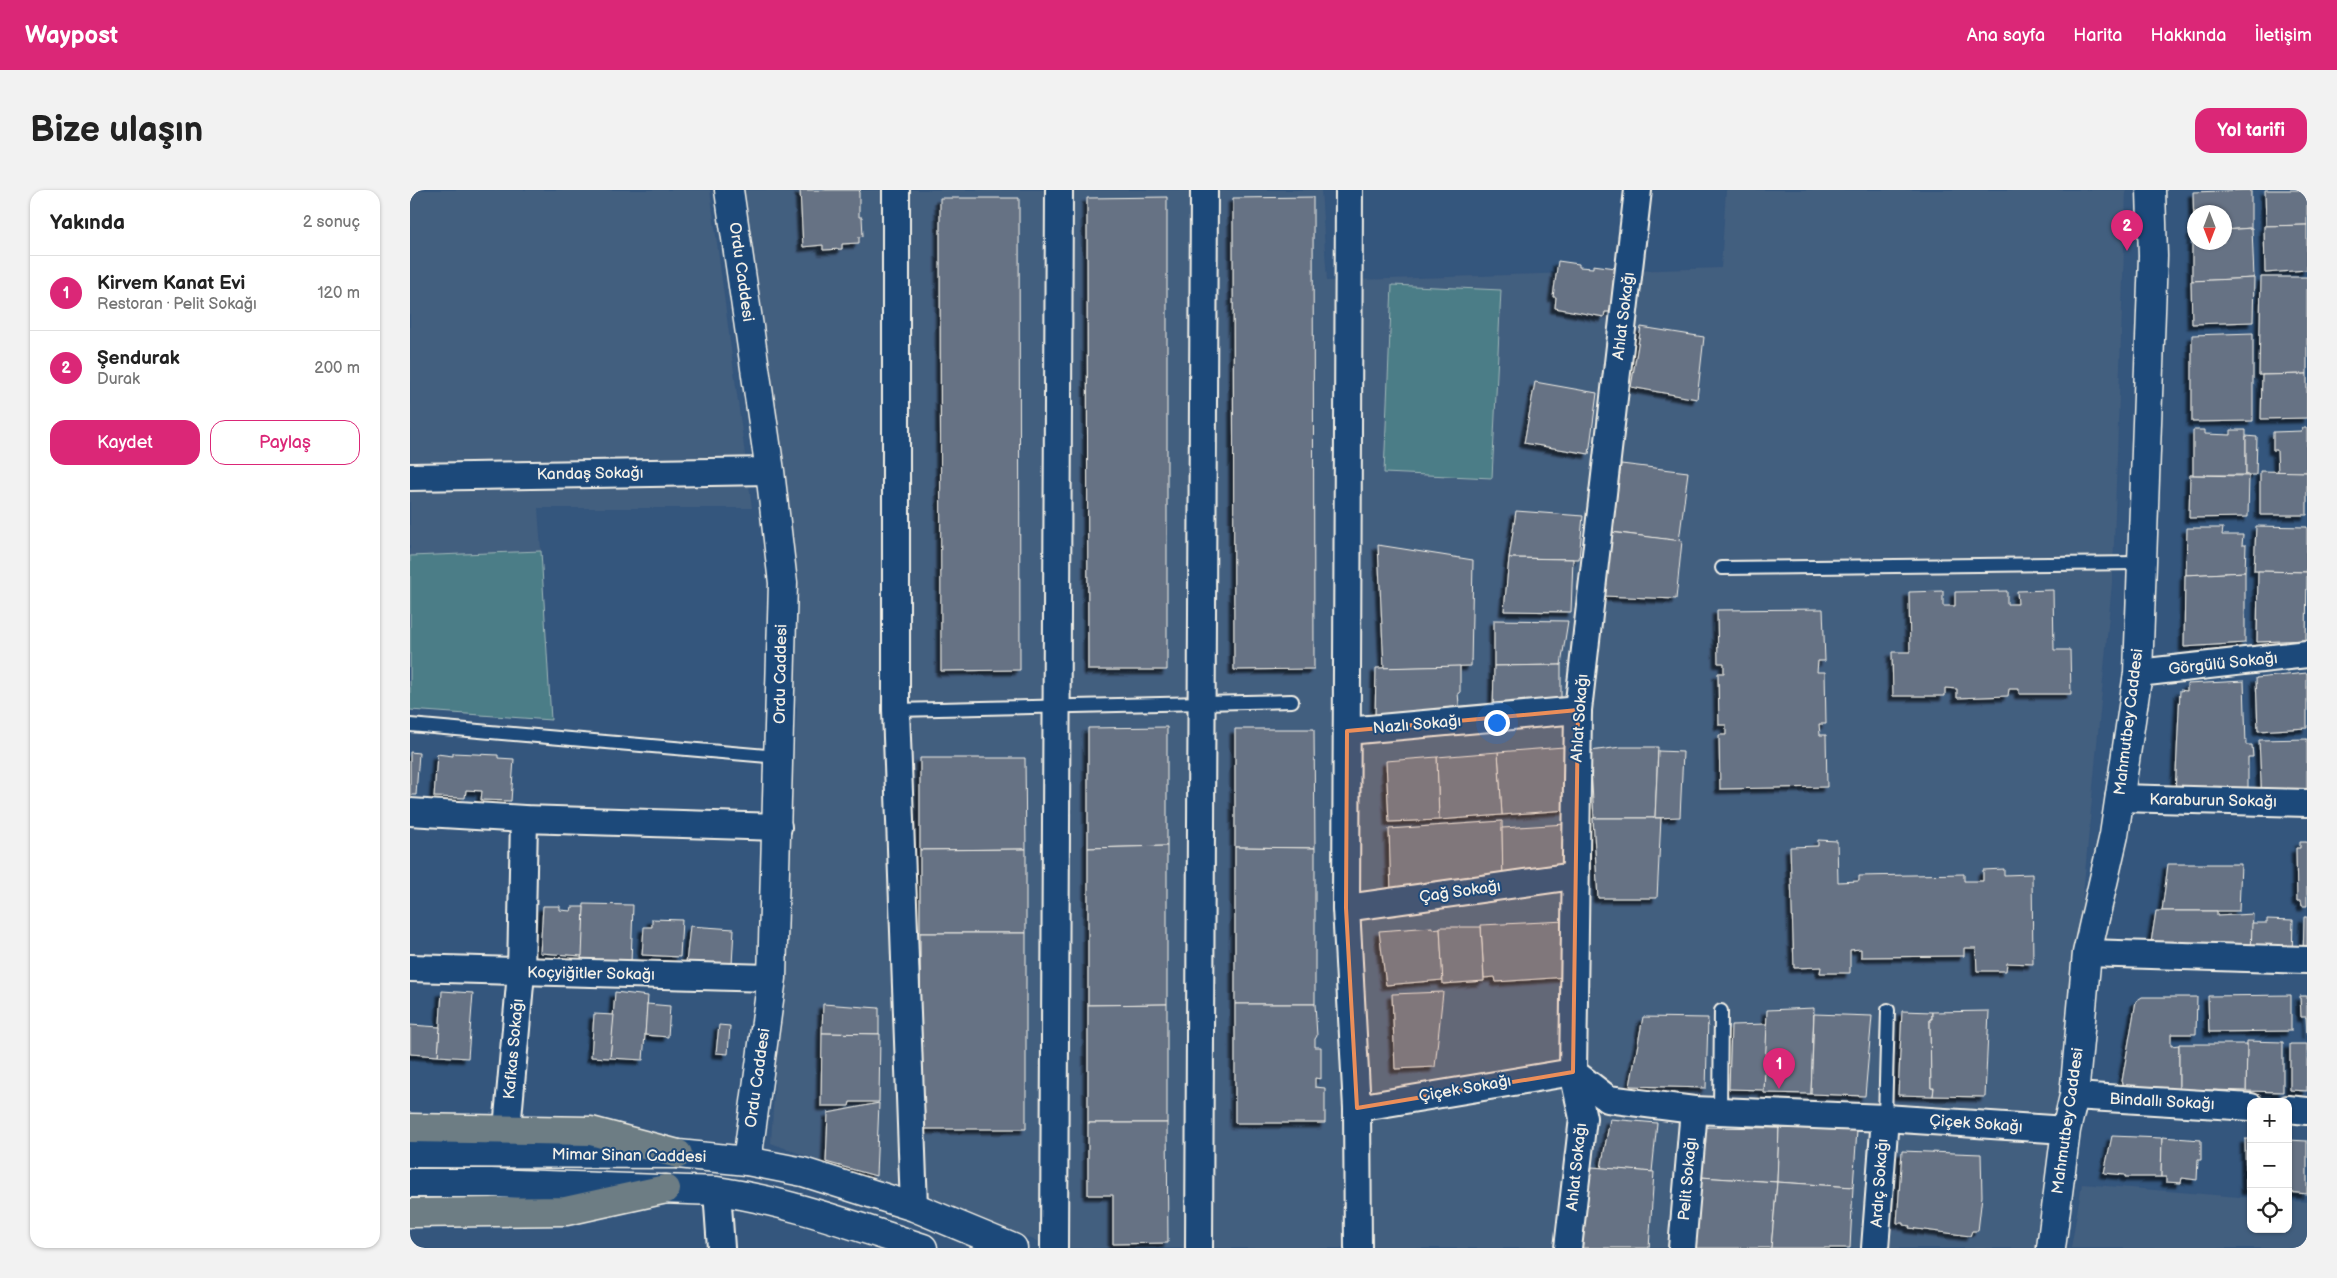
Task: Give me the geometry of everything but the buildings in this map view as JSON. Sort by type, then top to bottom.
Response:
[{"type":"main road","name":"Ordu Caddesi","points":[[729,190],[770,471],[783,583],[778,827],[772,978],[747,1161]]},
{"type":"main road","name":"Mahmutbey Caddesi","points":[[2051,1248],[2066,1130],[2074,1096],[2087,953],[2114,835],[2138,673],[2153,256],[2151,190]]},
{"type":"main road","points":[[410,1128],[591,1131],[678,1154]]},
{"type":"main road","name":"Mimar Sinan Caddesi","points":[[410,1154],[678,1154],[747,1161],[803,1172],[914,1207],[1013,1248]]},
{"type":"main road","name":"Mimar Sinan Caddesi","points":[[410,1182],[717,1191],[753,1196],[842,1221],[923,1248]]},
{"type":"main road","points":[[410,1213],[566,1211],[666,1189]]},
{"type":"street","points":[[896,190],[896,710],[914,1207]]},
{"type":"street","points":[[1054,1248],[1059,190]]},
{"type":"street","points":[[1198,1248],[1204,190]]},
{"type":"street","points":[[1349,190],[1346,908],[1357,1108],[1358,1248]]},
{"type":"street","name":"Ahlat Sokağı","points":[[1568,1248],[1583,1118],[1573,1072],[1574,876],[1578,710],[1638,190]]},
{"type":"street","name":"Kandaş Sokağı","points":[[410,477],[770,471]]},
{"type":"street","name":"Görgülü Sokağı","points":[[2138,673],[2307,654]]},
{"type":"street","name":"Nazlı Sokağı","points":[[1347,731],[1578,710]]},
{"type":"street","name":"Karaburun Sokağı","points":[[2119,798],[2307,803]]},
{"type":"street","points":[[410,812],[524,819],[778,827]]},
{"type":"street","name":"Kafkas Sokağı","points":[[507,1130],[521,973],[524,819]]},
{"type":"street","name":"Çağ Sokağı","points":[[1346,908],[1574,876]]},
{"type":"street","points":[[2087,953],[2307,960]]},
{"type":"street","name":"Koçyiğitler Sokağı","points":[[410,968],[521,973],[772,978]]},
{"type":"street","name":"Çiçek Sokağı","points":[[1357,1108],[1573,1072],[1608,1099],[1694,1110],[1885,1118],[2066,1130]]},
{"type":"street","name":"Bindallı Sokağı","points":[[2074,1096],[2247,1107]]},
{"type":"street","points":[[2292,1109],[2307,1110]]},
{"type":"street","name":"Pelit Sokağı","points":[[1682,1248],[1694,1110]]},
{"type":"street","name":"Ardıç Sokağı","points":[[1875,1248],[1885,1118]]},
{"type":"street","points":[[717,1191],[721,1248]]},
{"type":"lane","points":[[1722,568],[2141,563]]},
{"type":"lane","points":[[896,710],[1292,701]]},
{"type":"lane","points":[[410,726],[779,757]]},
{"type":"lane","points":[[1885,1118],[1888,1010]]},
{"type":"lane","points":[[1720,1111],[1721,1012]]},
{"type":"highlighted area","points":[[1578,710],[1573,1072],[1357,1108],[1346,908],[1347,731]]},
{"type":"shaded area","points":[[410,190],[710,190],[752,508],[538,508],[541,551],[410,556]]},
{"type":"shaded area","points":[[736,190],[1321,190],[1327,281],[1721,268],[1726,190],[2126,190],[2113,572],[2074,991],[2038,1248],[1056,1248],[771,1143],[797,709]]},
{"type":"shaded area","points":[[2082,1184],[2247,1198],[2247,1233],[2292,1233],[2292,1201],[2307,1202],[2307,1248],[2071,1248]]},
{"type":"green space","points":[[1392,285],[1501,290],[1492,478],[1384,473]]},
{"type":"green space","points":[[541,551],[551,720],[410,710],[410,556]]},
{"type":"place","name":"Şendurak","points":[[2127,251]]},
{"type":"place","name":"Kirvem Kanat Evi","points":[[1779,1089]]}]
